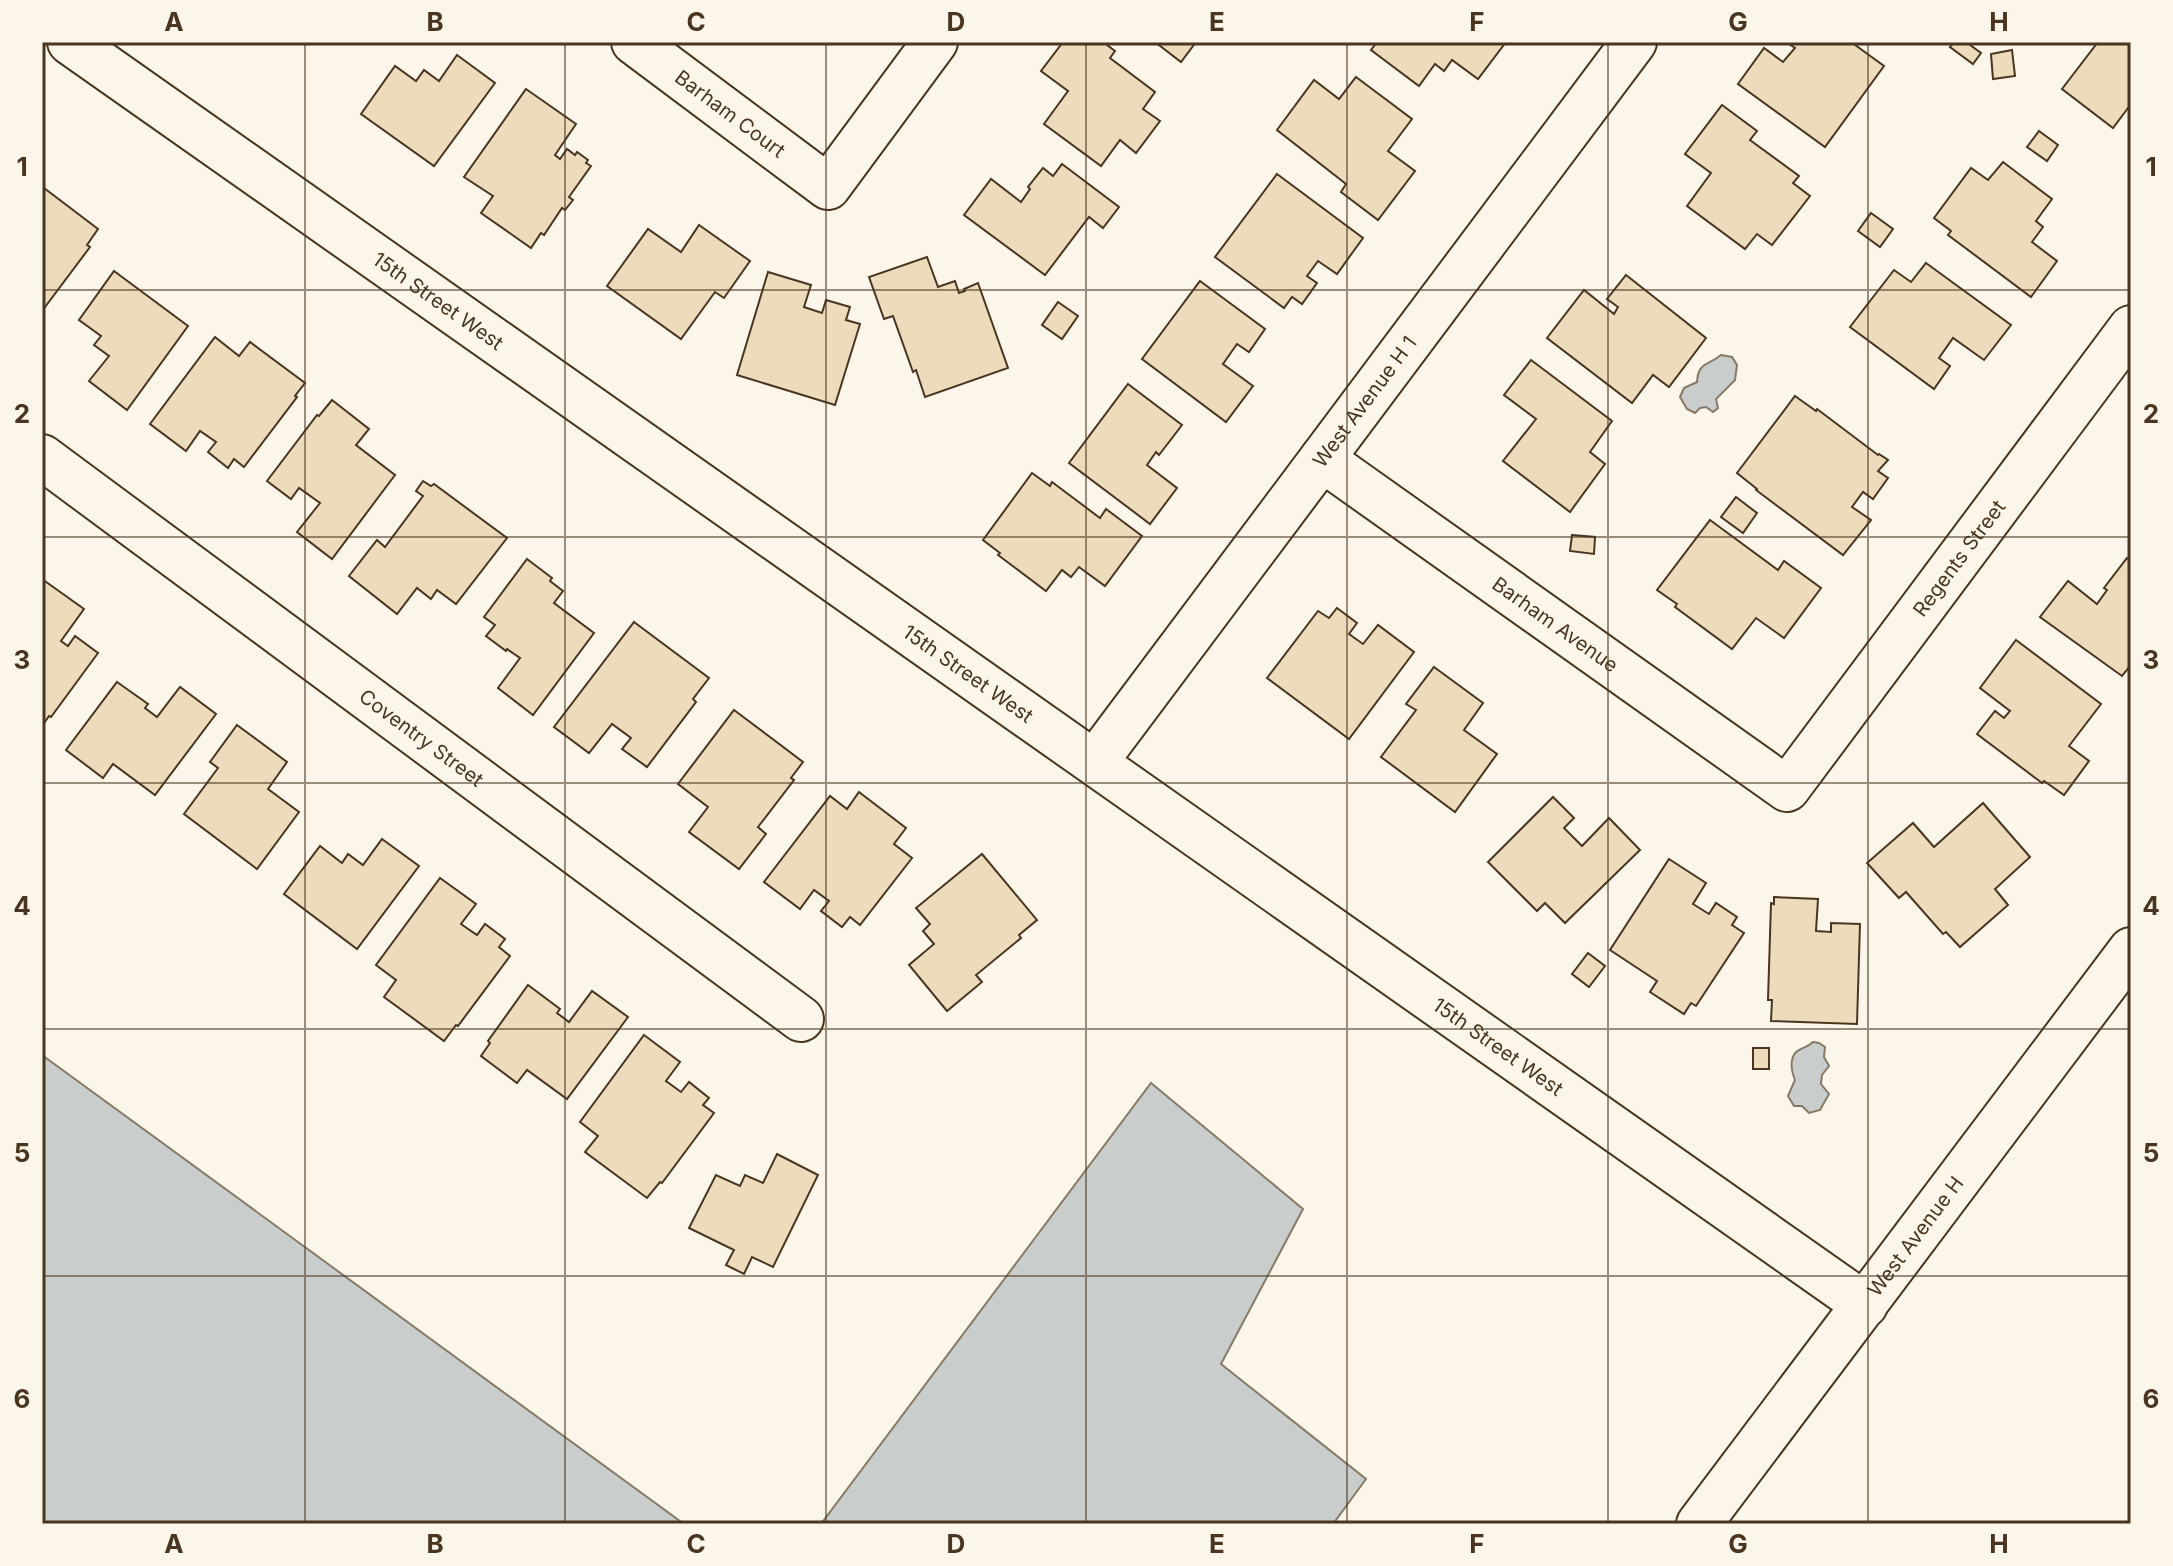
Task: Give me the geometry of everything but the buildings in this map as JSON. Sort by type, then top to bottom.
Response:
[{"type":"street","name":"15th Street West","points":[[70,42],[1865,1305]]},
{"type":"street","name":"Barham Court","points":[[634,42],[828,187],[935,42]]},
{"type":"street","name":"West Avenue H 1","points":[[1095,762],[1634,42]]},
{"type":"street","name":"Regents Street","points":[[1787,789],[2131,328]]},
{"type":"street","name":"Coventry Street","points":[[42,457],[801,1019]]},
{"type":"street","name":"Barham Avenue","points":[[1322,459],[1787,789]]},
{"type":"street","name":"West Avenue H","points":[[1699,1524],[2131,950]]},
{"type":"shaded area","points":[[1721,355],[1732,357],[1737,365],[1735,380],[1716,399],[1718,408],[1713,412],[1706,407],[1700,408],[1695,413],[1687,409],[1680,397],[1684,388],[1697,382],[1699,371]]},
{"type":"shaded area","points":[[1813,1042],[1825,1047],[1824,1057],[1829,1066],[1822,1075],[1821,1084],[1829,1094],[1820,1110],[1809,1113],[1802,1106],[1794,1106],[1788,1096],[1795,1080],[1792,1058],[1797,1051]]},
{"type":"shaded area","points":[[42,1055],[684,1524],[42,1524]]},
{"type":"shaded area","points":[[1151,1083],[1303,1209],[1221,1364],[1366,1479],[1333,1524],[821,1524]]}]
